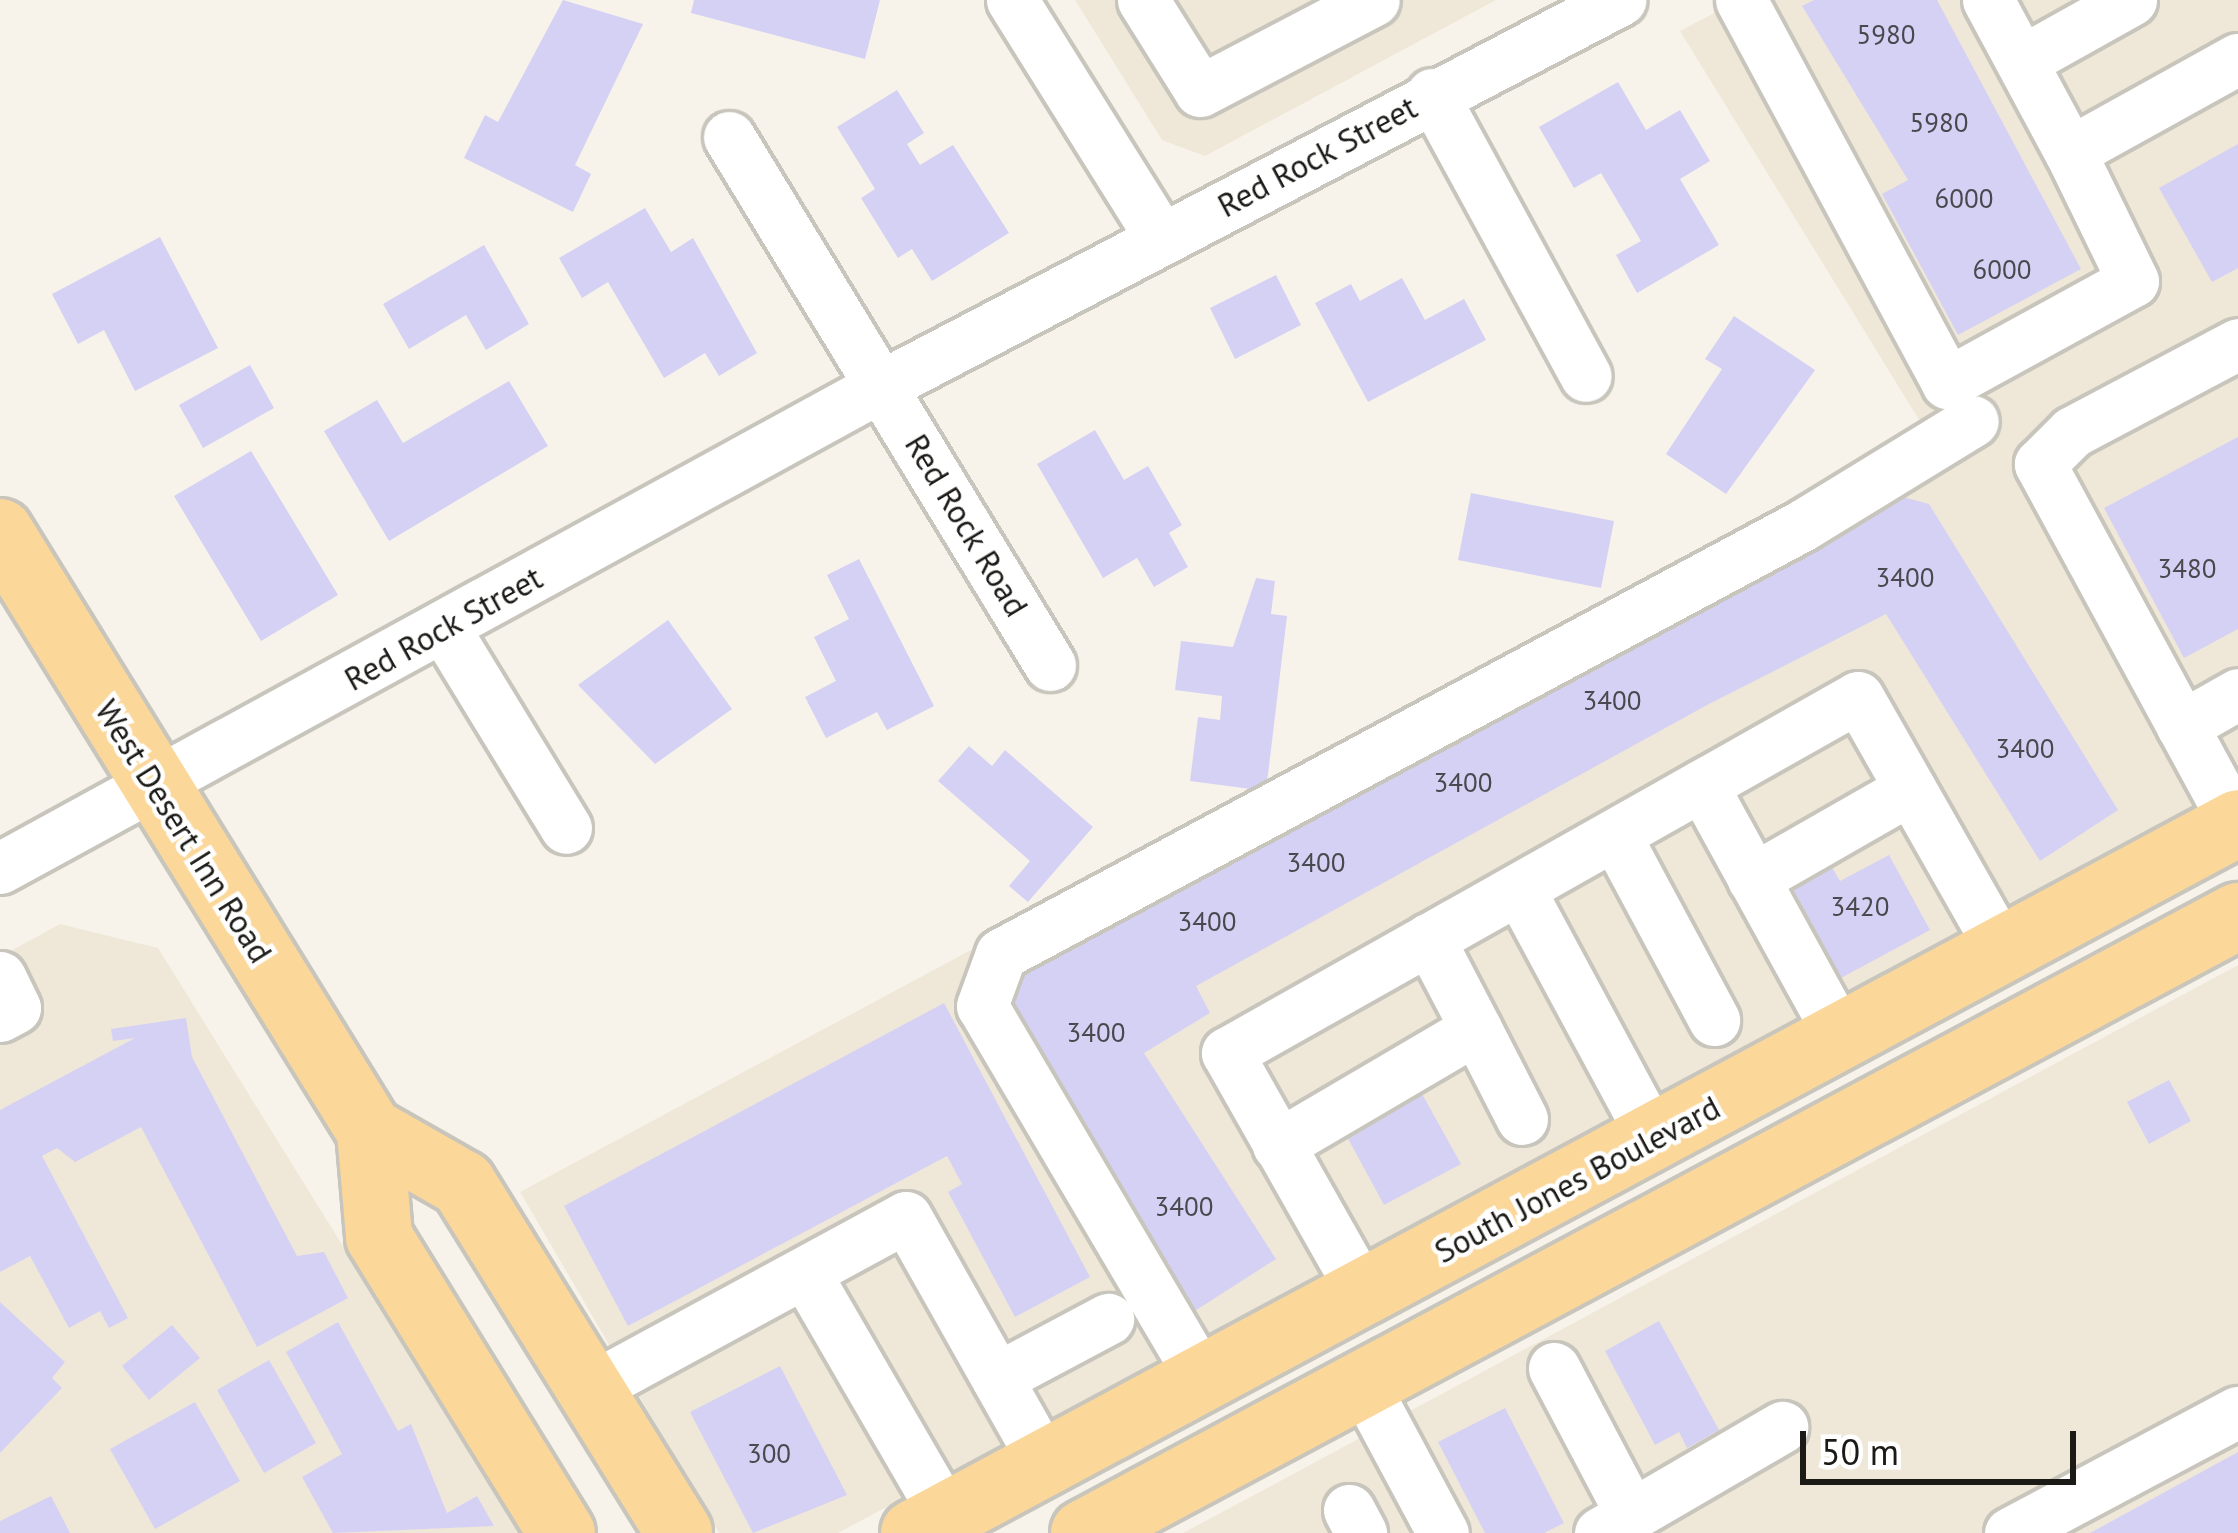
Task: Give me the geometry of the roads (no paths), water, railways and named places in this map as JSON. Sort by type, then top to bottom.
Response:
[{"type":"main road","name":"West Desert Inn Road","points":[[0,532],[370,1130],[379,1237],[562,1533]]},
{"type":"main road","name":"South Jones Boulevard","points":[[930,1524],[2237,824]]},
{"type":"main road","points":[[1084,1533],[2238,916]]},
{"type":"main road","name":"West Desert Inn Road","points":[[370,1130],[463,1184],[679,1533]]},
{"type":"main road","points":[[1653,1138],[1715,1193]]},
{"type":"street","points":[[1012,0],[1161,238]]},
{"type":"street","points":[[1143,0],[1200,91],[1374,0]]},
{"type":"street","name":"Red Rock Street","points":[[0,868],[883,385],[1432,94],[1620,0]]},
{"type":"street","points":[[1741,0],[1960,402],[1990,445],[2040,464],[2237,824]]},
{"type":"street","points":[[1202,1379],[982,1006],[1001,954],[1803,525],[1960,402],[2134,281],[1988,0]]},
{"type":"street","points":[[2022,61],[2131,0]]},
{"type":"street","points":[[2070,152],[2238,59]]},
{"type":"street","name":"Red Rock Street","points":[[1432,94],[1586,376]]},
{"type":"street","points":[[729,137],[883,385]]},
{"type":"street","points":[[2040,464],[2072,432],[2238,344]]},
{"type":"street","name":"Red Rock Road","points":[[883,385],[1050,664]]},
{"type":"street","points":[[444,628],[566,828]]},
{"type":"street","points":[[2182,725],[2238,694]]},
{"type":"street","points":[[1363,1293],[1226,1053],[1858,697],[2002,951]]},
{"type":"street","points":[[1702,785],[1841,1038]]},
{"type":"street","points":[[1754,879],[1910,790]]},
{"type":"street","points":[[1615,835],[1714,1020]]},
{"type":"street","points":[[1519,889],[1653,1138]]},
{"type":"street","points":[[1429,939],[1522,1118]]},
{"type":"street","points":[[0,976],[15,1008],[0,1016]]},
{"type":"street","points":[[1278,1145],[1476,1029]]},
{"type":"street","points":[[591,1388],[906,1217],[1045,1464]]},
{"type":"street","points":[[806,1274],[930,1524]]},
{"type":"street","points":[[997,1378],[1108,1319]]},
{"type":"street","points":[[1554,1368],[1615,1524],[1782,1427]]},
{"type":"street","points":[[1363,1384],[1443,1533]]},
{"type":"street","points":[[2009,1533],[2238,1412]]}]
